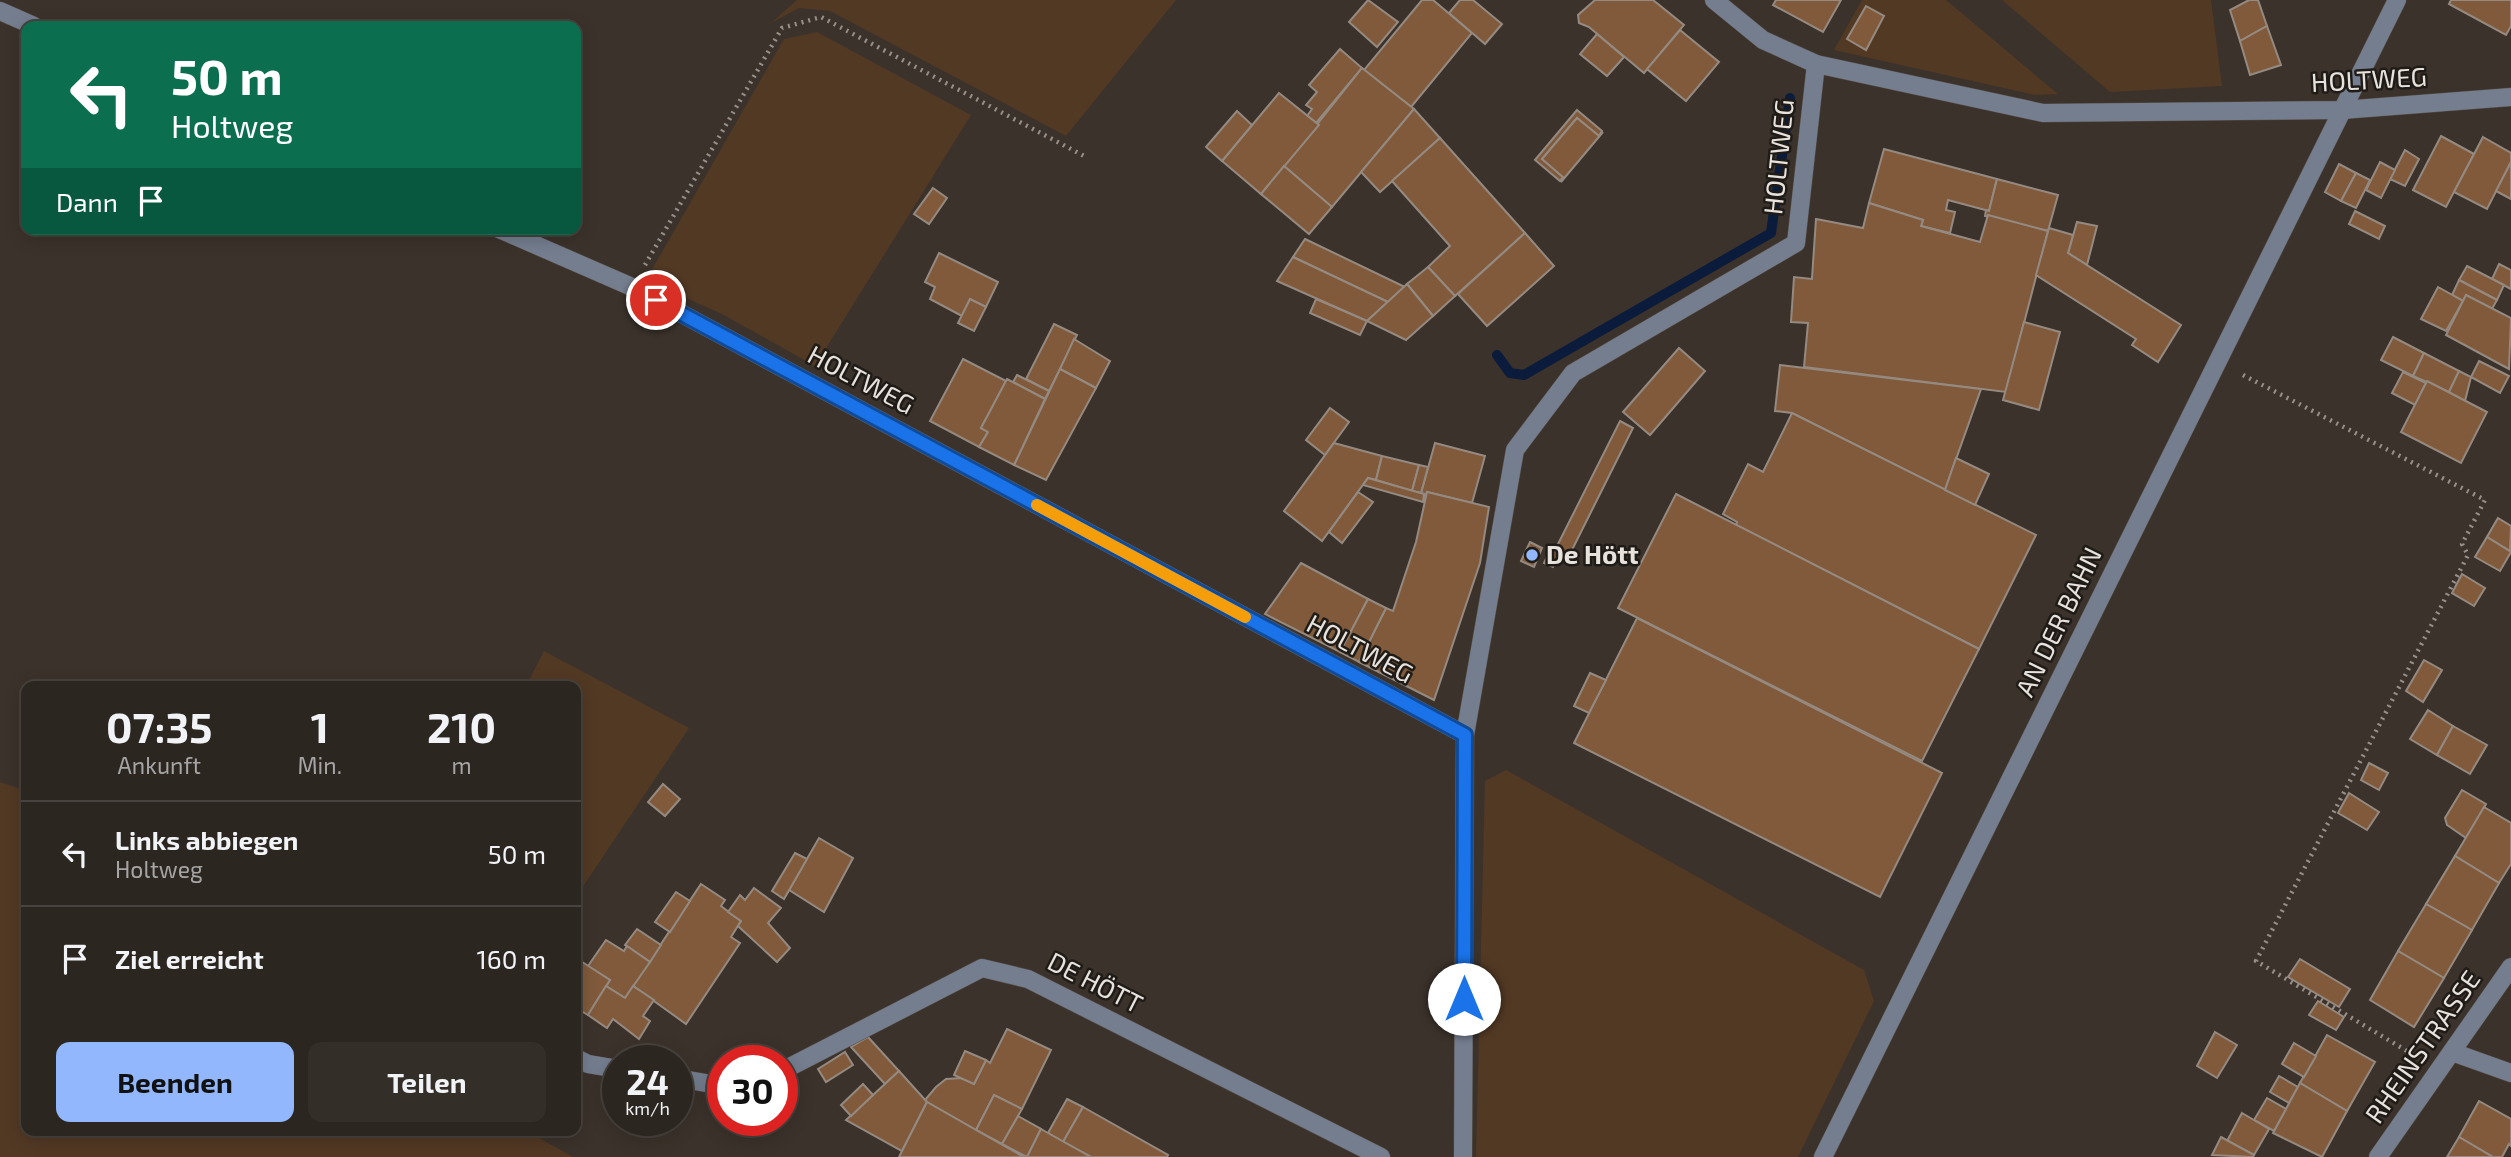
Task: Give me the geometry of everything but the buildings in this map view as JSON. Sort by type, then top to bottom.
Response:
[{"type":"street","name":"HOLTWEG","points":[[1714,0],[1763,40],[1816,64],[2043,113],[2343,110],[2511,97]]},
{"type":"street","name":"AN DER BAHN","points":[[1823,1157],[2397,0]]},
{"type":"street","points":[[0,11],[23,21]]},
{"type":"street","name":"HOLTWEG","points":[[513,235],[632,287],[1465,735],[1515,450],[1573,373],[1796,243],[1816,64]]},
{"type":"street","points":[[1463,1157],[1465,735]]},
{"type":"street","name":"RHEINSTRASSE","points":[[2378,1157],[2511,967]]},
{"type":"street","name":"DE HÖTT","points":[[798,1063],[982,968],[1028,979],[1381,1157]]},
{"type":"street","points":[[2452,1052],[2511,1073]]},
{"type":"street","points":[[581,1060],[602,1066]]},
{"type":"path","points":[[632,287],[782,28],[821,17],[1086,157]]},
{"type":"path","points":[[2218,362],[2485,500],[2462,544],[2468,555],[2256,961],[2439,1070]]},
{"type":"shaded area","points":[[797,0],[1176,0],[1066,136],[830,11],[799,8],[771,23]]},
{"type":"shaded area","points":[[1862,0],[1946,0],[2058,94],[2035,95],[1834,50]]},
{"type":"shaded area","points":[[2002,0],[2211,0],[2222,86],[2110,92]]},
{"type":"shaded area","points":[[817,32],[971,115],[815,366],[722,314],[646,280],[784,39]]},
{"type":"shaded area","points":[[544,651],[689,728],[581,890],[581,681],[529,681]]},
{"type":"shaded area","points":[[1506,770],[1864,970],[1874,1001],[1798,1157],[1476,1157],[1485,781]]},
{"type":"shaded area","points":[[0,782],[21,789],[21,1136],[536,1136],[573,1157],[0,1157]]},
{"type":"waterway","points":[[1497,355],[1510,373],[1524,375],[1771,233],[1790,98]]},
{"type":"slow traffic","points":[[1037,505],[1245,617]]},
{"type":"place","name":"De Hött","points":[[1532,555]]},
{"type":"route","points":[[656,300],[1465,735],[1464,999]]}]
